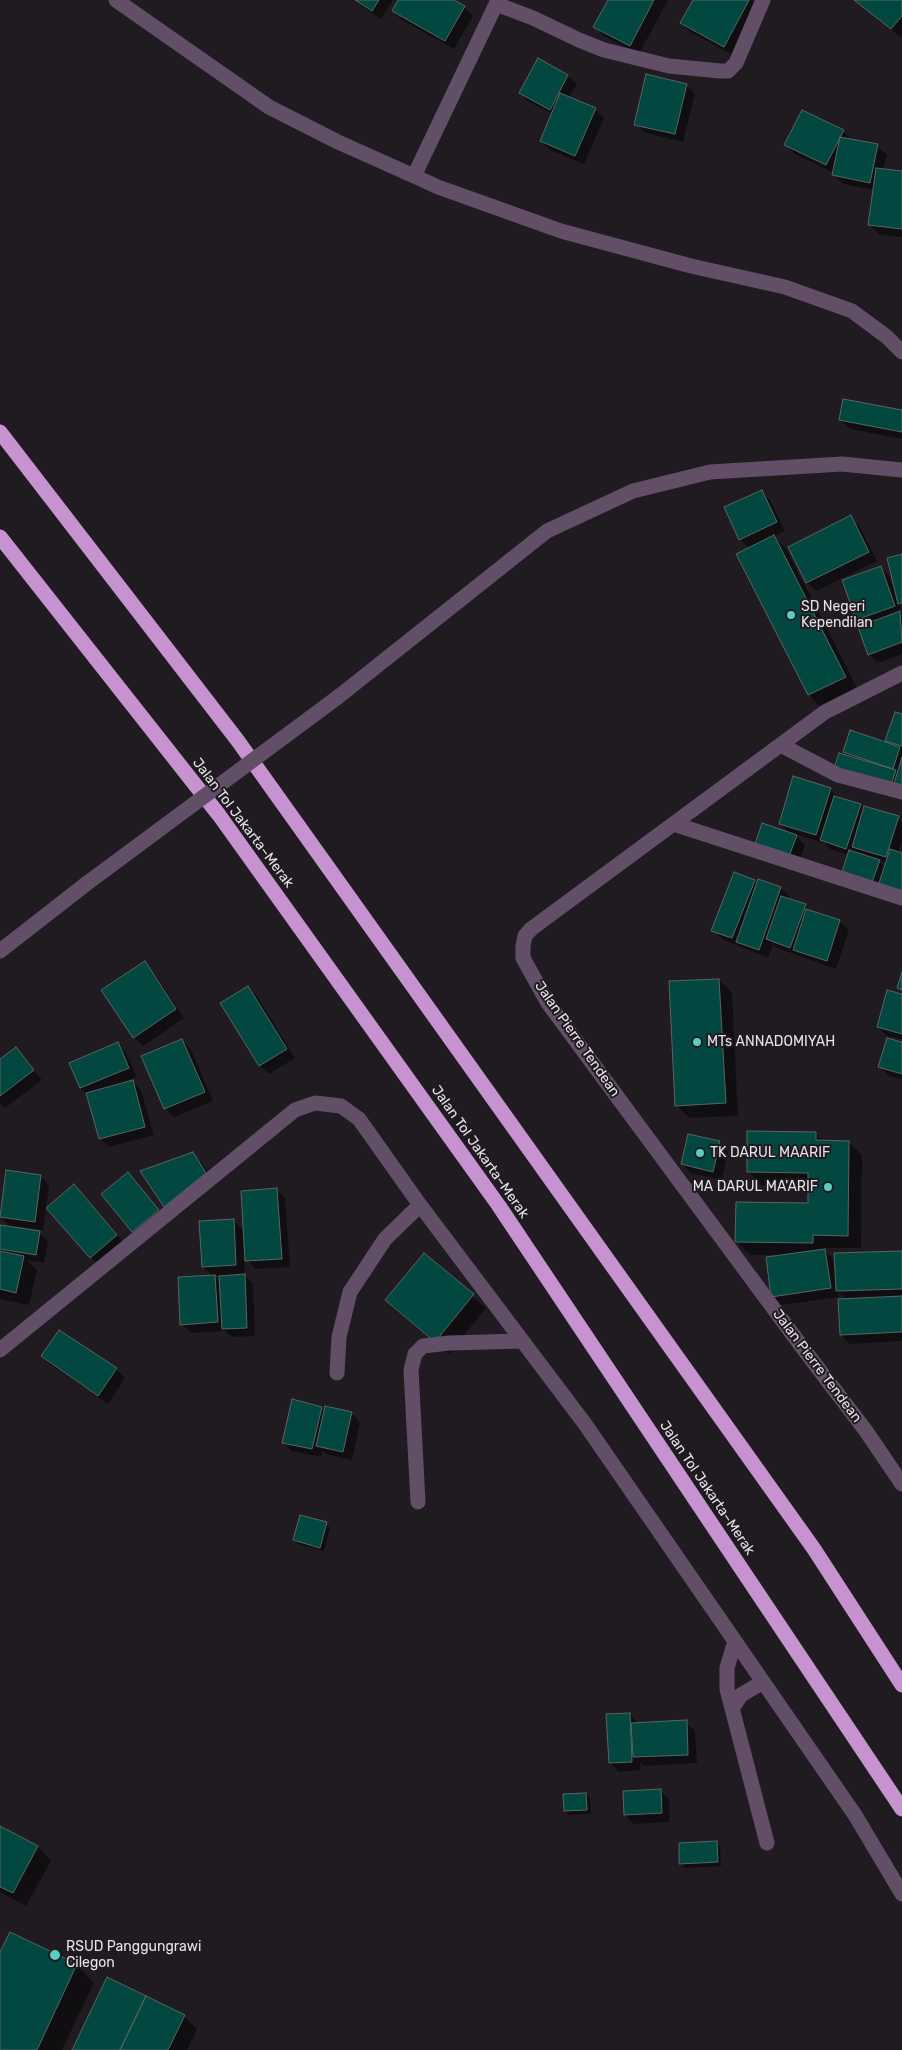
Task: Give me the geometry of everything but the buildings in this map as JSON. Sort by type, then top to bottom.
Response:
[{"type":"highway","points":[[0,432],[238,742],[808,1541],[902,1685]]},
{"type":"highway","name":"Jalan Tol Jakarta–Merak","points":[[0,537],[219,815],[499,1206],[902,1809]]},
{"type":"street","points":[[116,0],[270,107],[338,142],[438,187],[561,231],[691,266],[786,287],[852,311],[887,337],[902,352]]},
{"type":"street","points":[[414,176],[497,2],[578,40],[604,50],[669,66],[720,72],[728,71],[736,63],[763,0]]},
{"type":"street","points":[[0,951],[86,884],[338,697],[547,532],[633,491],[710,472],[842,464],[902,470]]},
{"type":"street","name":"Jalan Pierre Tendean","points":[[902,673],[825,712],[531,929],[524,941],[523,958],[548,1003],[866,1431],[902,1484]]},
{"type":"street","points":[[781,745],[838,774],[902,792]]},
{"type":"street","points":[[674,824],[902,898]]},
{"type":"street","points":[[0,1350],[295,1110],[315,1103],[341,1106],[359,1119],[420,1205],[585,1424],[855,1815],[902,1894]]},
{"type":"street","points":[[336,1373],[339,1337],[350,1292],[385,1239],[420,1205]]},
{"type":"street","points":[[418,1502],[412,1370],[415,1354],[423,1346],[449,1343],[522,1341]]},
{"type":"street","points":[[735,1641],[727,1668],[727,1689],[767,1843]]},
{"type":"street","points":[[733,1707],[741,1695],[764,1682]]},
{"type":"place","name":"SD Negeri Kependilan","points":[[791,615]]},
{"type":"place","name":"MTs ANNADOMIYAH","points":[[697,1042]]},
{"type":"place","name":"TK DARUL MAARIF","points":[[700,1153]]},
{"type":"place","name":"MA DARUL MA'ARIF","points":[[828,1187]]},
{"type":"place","name":"RSUD Panggungrawi Cilegon","points":[[55,1955]]}]
